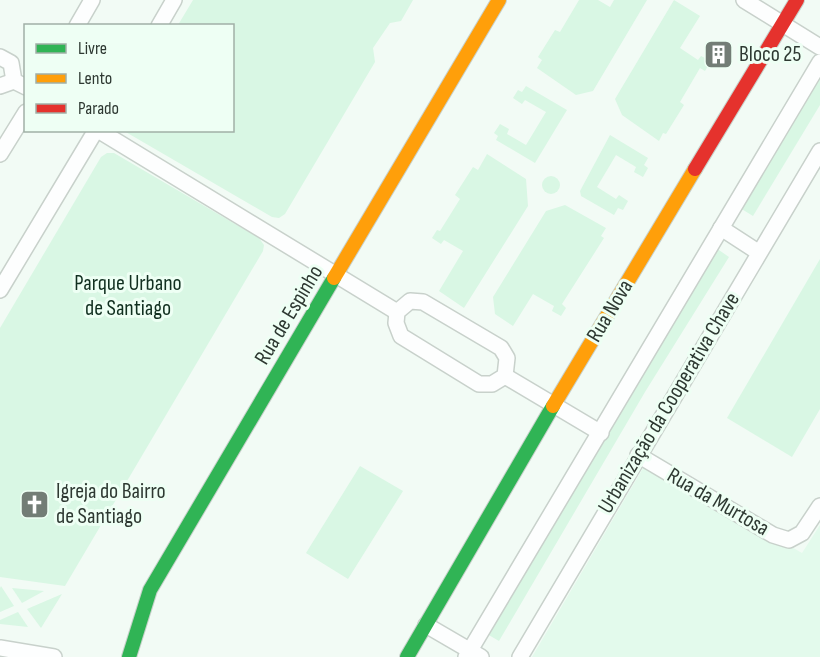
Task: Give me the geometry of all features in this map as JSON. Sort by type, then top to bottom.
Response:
[{"type":"street","points":[[78,24],[92,0]]},
{"type":"street","points":[[160,24],[174,0]]},
{"type":"street","name":"Rua de Espinho","points":[[129,657],[150,590],[499,0]]},
{"type":"street","points":[[744,0],[820,47]]},
{"type":"street","name":"Rua Nova","points":[[407,657],[554,404],[797,0]]},
{"type":"street","points":[[0,57],[10,63],[13,85]]},
{"type":"street","points":[[426,625],[472,655],[820,62]]},
{"type":"street","points":[[0,154],[24,115]]},
{"type":"street","points":[[0,290],[96,132]]},
{"type":"street","points":[[100,132],[397,312]]},
{"type":"street","name":"Urbanização da Cooperativa Chave","points":[[520,657],[820,151]]},
{"type":"street","points":[[721,228],[759,252]]},
{"type":"street","points":[[410,301],[423,302],[501,348],[507,358],[505,375],[492,384],[479,384],[401,336],[396,322],[397,312],[410,301]]},
{"type":"street","points":[[505,375],[601,433]]},
{"type":"street","name":"Rua da Murtosa","points":[[638,455],[774,535],[789,540],[802,533],[820,506]]},
{"type":"street","points":[[0,648],[54,657]]},
{"type":"shaded area","points":[[646,463],[802,553],[820,525],[820,657],[532,657]]},
{"type":"green space","points":[[193,0],[413,0],[401,21],[390,23],[373,48],[375,62],[285,214],[279,218],[272,217],[126,132],[234,132],[234,24],[179,24]]},
{"type":"green space","points":[[579,0],[598,0],[610,7],[614,0],[647,0],[593,91],[576,95],[537,68],[542,60],[538,57],[555,30],[560,32]]},
{"type":"green space","points":[[674,0],[700,16],[680,48],[698,60],[701,56],[711,61],[705,71],[700,68],[680,102],[684,105],[659,141],[622,115],[615,99]]},
{"type":"green space","points":[[820,76],[820,105],[753,216],[740,208]]},
{"type":"green space","points":[[526,86],[567,110],[535,163],[496,140],[498,136],[494,133],[500,124],[509,129],[507,134],[526,145],[546,112],[525,100],[522,104],[513,98],[518,90],[522,92]]},
{"type":"green space","points":[[610,135],[648,158],[644,165],[648,168],[643,177],[634,172],[636,167],[616,155],[597,187],[616,199],[619,195],[628,201],[623,210],[618,208],[614,215],[581,196],[580,191]]},
{"type":"green space","name":"Parque Urbano de Santiago","points":[[107,153],[114,153],[259,238],[264,245],[263,251],[65,586],[0,577],[0,328],[101,157]]},
{"type":"green space","points":[[487,154],[526,179],[528,206],[464,308],[439,291],[463,251],[444,240],[441,244],[432,238],[437,230],[440,231],[460,199],[455,195],[473,167],[478,170]]},
{"type":"green space","points":[[547,176],[555,176],[560,181],[558,192],[547,194],[542,189],[542,181]]},
{"type":"green space","points":[[565,205],[606,228],[601,236],[604,238],[562,304],[566,308],[561,316],[552,311],[554,306],[533,294],[513,326],[495,314],[493,297],[546,211]]},
{"type":"green space","points":[[716,248],[729,257],[645,392],[499,641],[487,634]]},
{"type":"green space","points":[[820,259],[820,409],[792,457],[727,418]]},
{"type":"green space","points":[[360,466],[403,491],[348,579],[306,553]]},
{"type":"green space","points":[[1,586],[14,606],[0,612],[0,588]]},
{"type":"green space","points":[[12,588],[44,591],[22,603]]},
{"type":"green space","points":[[62,594],[41,628],[27,609]]},
{"type":"green space","points":[[18,612],[28,627],[0,624],[0,620]]},
{"type":"traffic: fast","points":[[129,657],[150,590],[334,278]]},
{"type":"traffic: fast","points":[[407,657],[553,406]]},
{"type":"traffic: slow","points":[[334,278],[499,0]]},
{"type":"traffic: slow","points":[[553,406],[695,169]]},
{"type":"traffic: jam","points":[[695,169],[797,0]]},
{"type":"place","name":"Bloco 25","points":[[718,54]]},
{"type":"place","name":"Igreja do Bairro de Santiago","points":[[35,504]]}]
